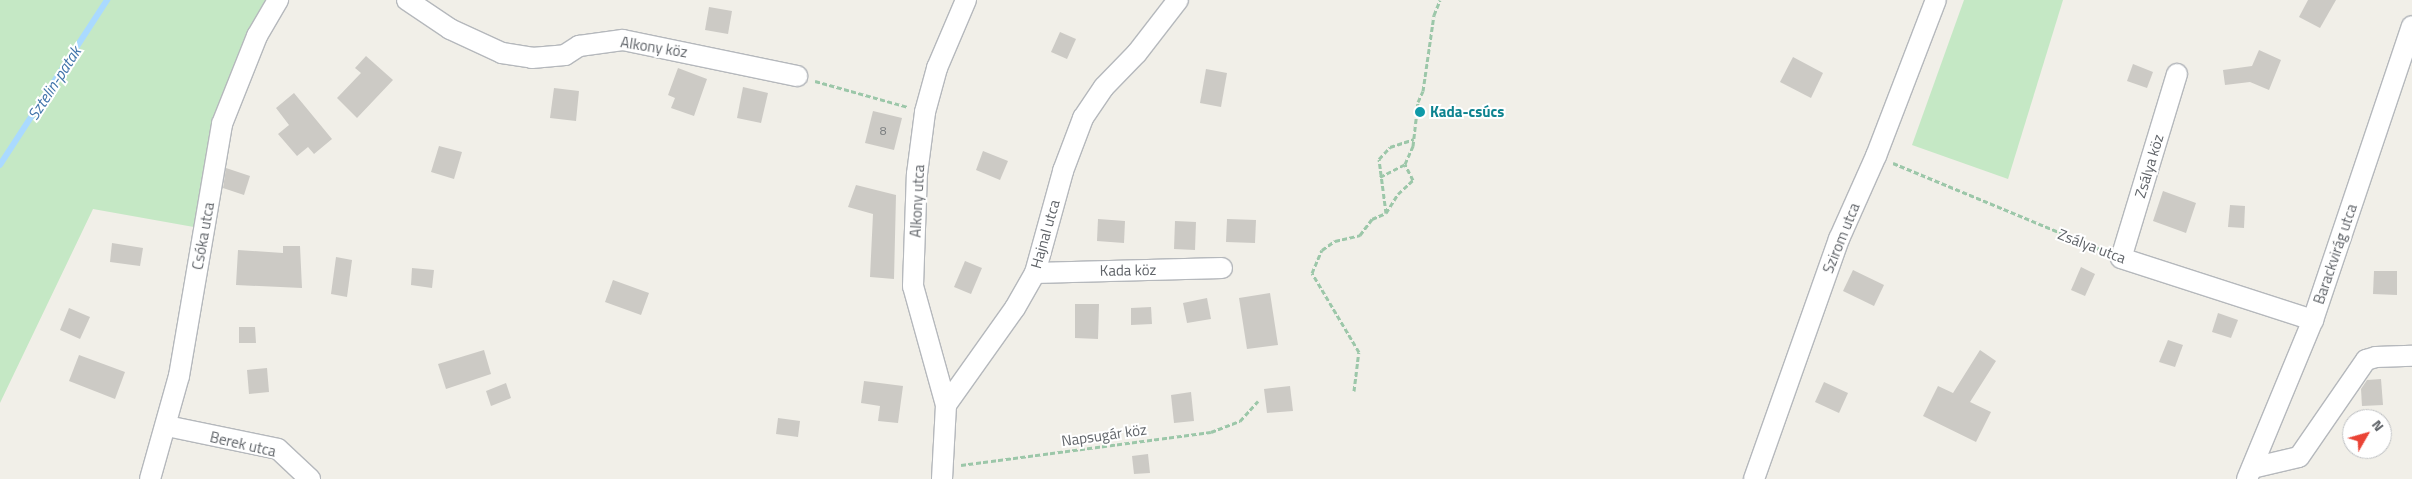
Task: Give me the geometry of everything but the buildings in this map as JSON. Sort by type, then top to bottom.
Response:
[{"type":"street","name":"Csóka utca","points":[[150,479],[167,426],[179,376],[222,124],[257,36],[278,0]]},
{"type":"street","name":"Alkony köz","points":[[407,0],[450,29],[502,53],[532,58],[565,55],[579,46],[623,40],[797,76]]},
{"type":"street","name":"Alkony utca","points":[[946,405],[913,286],[917,174],[926,112],[937,68],[966,0]]},
{"type":"street","name":"Hajnal utca","points":[[946,405],[1015,308],[1035,273],[1063,171],[1083,118],[1104,87],[1137,53],[1178,0]]},
{"type":"street","name":"Szirom utca","points":[[1754,479],[1839,239],[1876,156],[1936,0]]},
{"type":"street","name":"Barackvirág utca","points":[[2250,473],[2314,320],[2412,26]]},
{"type":"street","name":"Zsálya köz","points":[[2121,258],[2177,74]]},
{"type":"street","name":"Zsálya utca","points":[[2121,258],[2314,320]]},
{"type":"street","name":"Kada köz","points":[[1035,273],[1222,268]]},
{"type":"street","points":[[2250,473],[2299,457],[2366,360],[2376,357],[2412,356]]},
{"type":"street","points":[[942,473],[946,405]]},
{"type":"street","name":"Berek utca","points":[[167,426],[278,449],[310,479]]},
{"type":"path","points":[[1380,176],[1405,164],[1414,139],[1418,102],[1423,91],[1434,15],[1440,0]]},
{"type":"path","points":[[797,76],[926,112]]},
{"type":"path","points":[[1386,213],[1379,159],[1390,147],[1414,139]]},
{"type":"path","name":"Zsálya utca","points":[[1876,156],[2121,258]]},
{"type":"path","points":[[1354,391],[1359,352],[1312,273],[1322,250],[1335,241],[1360,235],[1372,219],[1386,213],[1398,194],[1413,180],[1405,164]]},
{"type":"path","name":"Napsugár köz","points":[[942,473],[1211,432],[1240,421],[1258,401]]},
{"type":"green space","points":[[0,0],[278,0],[222,124],[205,229],[93,209],[0,403]]},
{"type":"green space","points":[[1964,0],[2063,0],[2008,179],[1912,145]]},
{"type":"waterway","name":"Sztelin-patak","points":[[0,165],[107,0]]},
{"type":"place","name":"Kada-csúcs","points":[[1420,112]]}]
